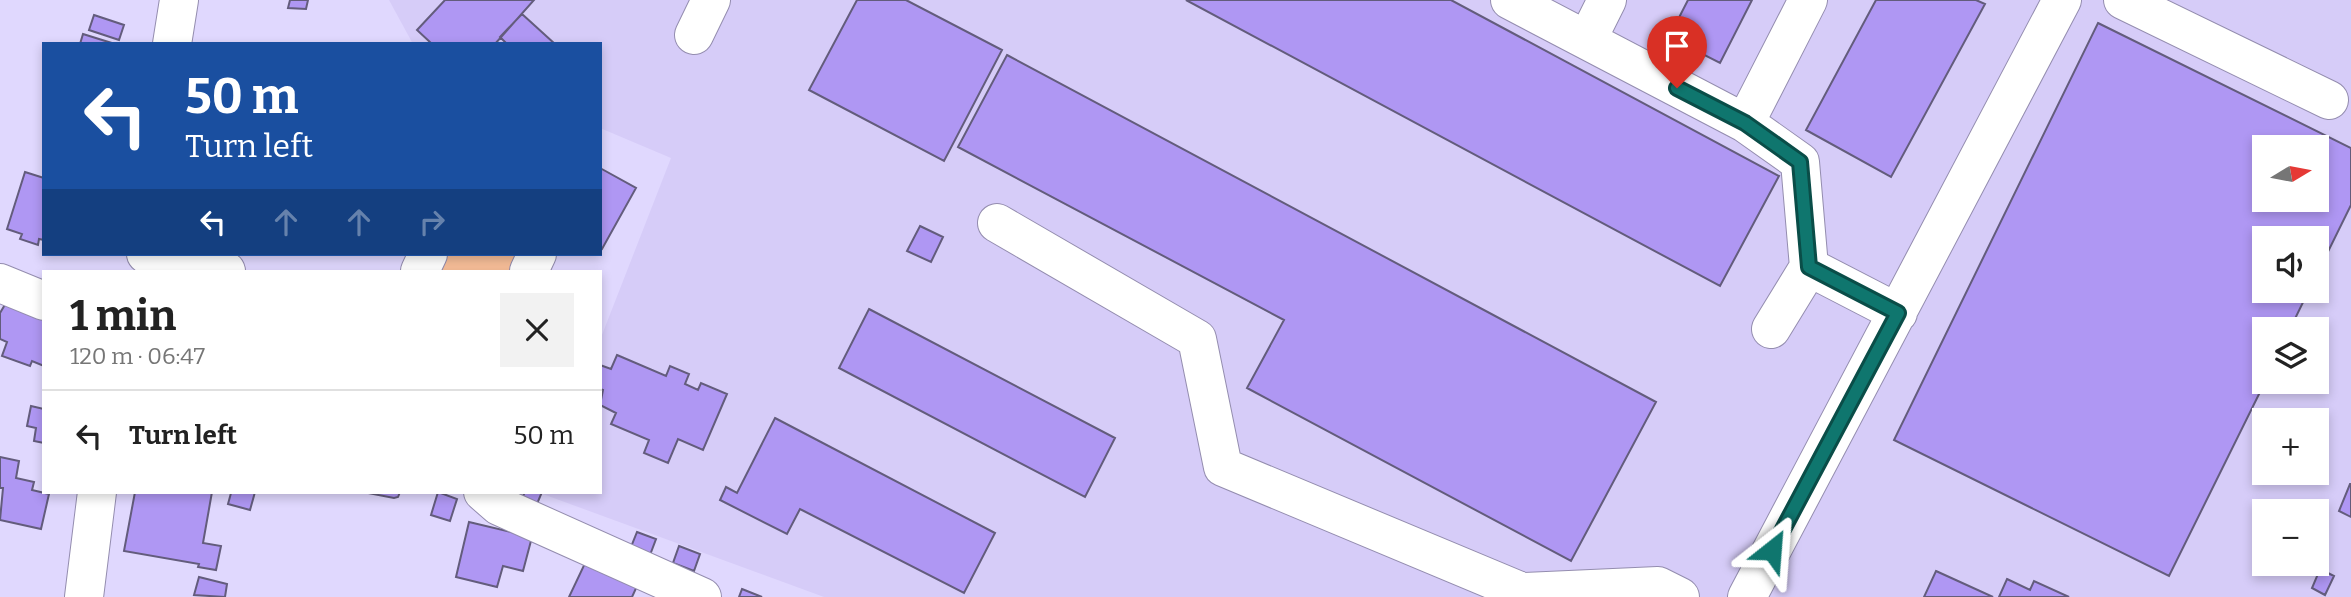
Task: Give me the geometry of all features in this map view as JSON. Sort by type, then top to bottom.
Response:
[{"type":"street","points":[[172,42],[179,0]]},
{"type":"street","points":[[694,35],[710,0]]},
{"type":"street","points":[[1510,0],[1745,123],[1800,162],[1809,267],[1771,328]]},
{"type":"street","points":[[1587,40],[1607,0]]},
{"type":"street","points":[[1745,123],[1808,0]]},
{"type":"street","points":[[1747,597],[2062,0]]},
{"type":"street","points":[[2123,0],[2329,100]]},
{"type":"street","points":[[996,223],[1197,339],[1223,467],[1522,592],[1658,586],[1680,597]]},
{"type":"street","points":[[155,256],[221,270]]},
{"type":"street","points":[[1809,267],[1898,313]]},
{"type":"street","points":[[0,283],[42,300]]},
{"type":"street","points":[[84,597],[97,494]]},
{"type":"street","points":[[485,494],[499,506],[702,597]]},
{"type":"shaded area","points":[[389,0],[2351,0],[2351,597],[824,597],[543,494],[602,494],[602,335],[671,158],[602,129],[602,42],[412,42]]},
{"type":"shaded area","points":[[437,256],[527,256],[520,270],[430,270]]},
{"type":"building","points":[[290,0],[308,0],[306,9],[288,8]]},
{"type":"building","points":[[445,0],[534,0],[497,42],[430,42],[417,30]]},
{"type":"building","points":[[857,0],[906,0],[1002,50],[944,161],[809,90]]},
{"type":"building","points":[[1186,0],[1451,0],[1779,176],[1720,286]]},
{"type":"building","points":[[1688,0],[1752,0],[1720,63],[1669,37]]},
{"type":"building","points":[[1876,0],[1976,0],[1985,4],[1891,177],[1806,130]]},
{"type":"building","points":[[522,14],[553,42],[505,42],[500,37]]},
{"type":"building","points":[[94,15],[124,25],[119,40],[89,30]]},
{"type":"building","points":[[2098,23],[2325,135],[2252,135],[2252,212],[2329,212],[2329,137],[2351,148],[2351,205],[2329,250],[2329,226],[2252,226],[2252,303],[2303,303],[2296,317],[2252,317],[2252,394],[2259,394],[2169,576],[1894,440]]},
{"type":"building","points":[[83,34],[109,42],[81,42]]},
{"type":"building","points":[[1007,55],[1656,402],[1571,561],[1247,388],[1284,320],[958,147]]},
{"type":"building","points":[[602,169],[636,188],[602,249]]},
{"type":"building","points":[[25,172],[42,177],[42,240],[39,239],[38,245],[20,239],[22,234],[7,229]]},
{"type":"building","points":[[920,226],[943,237],[931,262],[907,251]]},
{"type":"building","points":[[6,303],[42,316],[42,365],[32,361],[30,366],[2,356],[7,342],[0,339],[0,313]]},
{"type":"building","points":[[869,309],[1115,438],[1085,497],[839,368]]},
{"type":"building","points":[[617,355],[666,376],[670,366],[689,374],[685,384],[698,390],[701,383],[727,394],[703,450],[678,439],[668,463],[644,453],[649,440],[611,424],[616,413],[602,406],[602,366],[611,369]]},
{"type":"building","points":[[31,406],[42,409],[42,443],[34,441],[36,428],[27,426]]},
{"type":"building","points":[[775,418],[995,533],[964,593],[800,509],[787,534],[720,500],[726,487],[737,493]]},
{"type":"building","points":[[0,457],[19,461],[16,478],[34,482],[32,490],[49,494],[41,529],[0,520],[3,488],[0,488]]},
{"type":"building","points":[[2351,484],[2351,517],[2339,511]]},
{"type":"building","points":[[135,494],[212,494],[203,543],[221,546],[216,570],[198,567],[199,564],[124,551]]},
{"type":"building","points":[[231,494],[254,494],[250,510],[228,504]]},
{"type":"building","points":[[373,494],[399,494],[394,498]]},
{"type":"building","points":[[437,494],[457,499],[450,521],[431,515]]},
{"type":"building","points":[[524,494],[541,494],[537,504],[522,498]]},
{"type":"building","points":[[469,522],[532,537],[523,571],[503,566],[497,587],[456,577]]},
{"type":"building","points":[[637,532],[656,539],[650,555],[631,547]]},
{"type":"building","points":[[679,546],[700,554],[694,571],[673,563]]},
{"type":"building","points":[[587,559],[638,584],[632,597],[569,597]]},
{"type":"building","points":[[1936,571],[1993,597],[1924,597]]},
{"type":"building","points":[[2329,574],[2334,576],[2325,595],[2312,588],[2317,576],[2329,576]]},
{"type":"building","points":[[199,577],[227,584],[225,597],[194,595]]},
{"type":"building","points":[[2007,579],[2030,590],[2034,581],[2069,597],[1999,597]]},
{"type":"building","points":[[742,589],[762,597],[739,597]]},
{"type":"route","points":[[1677,88],[1745,123],[1800,162],[1809,267],[1898,313],[1772,550]]}]
